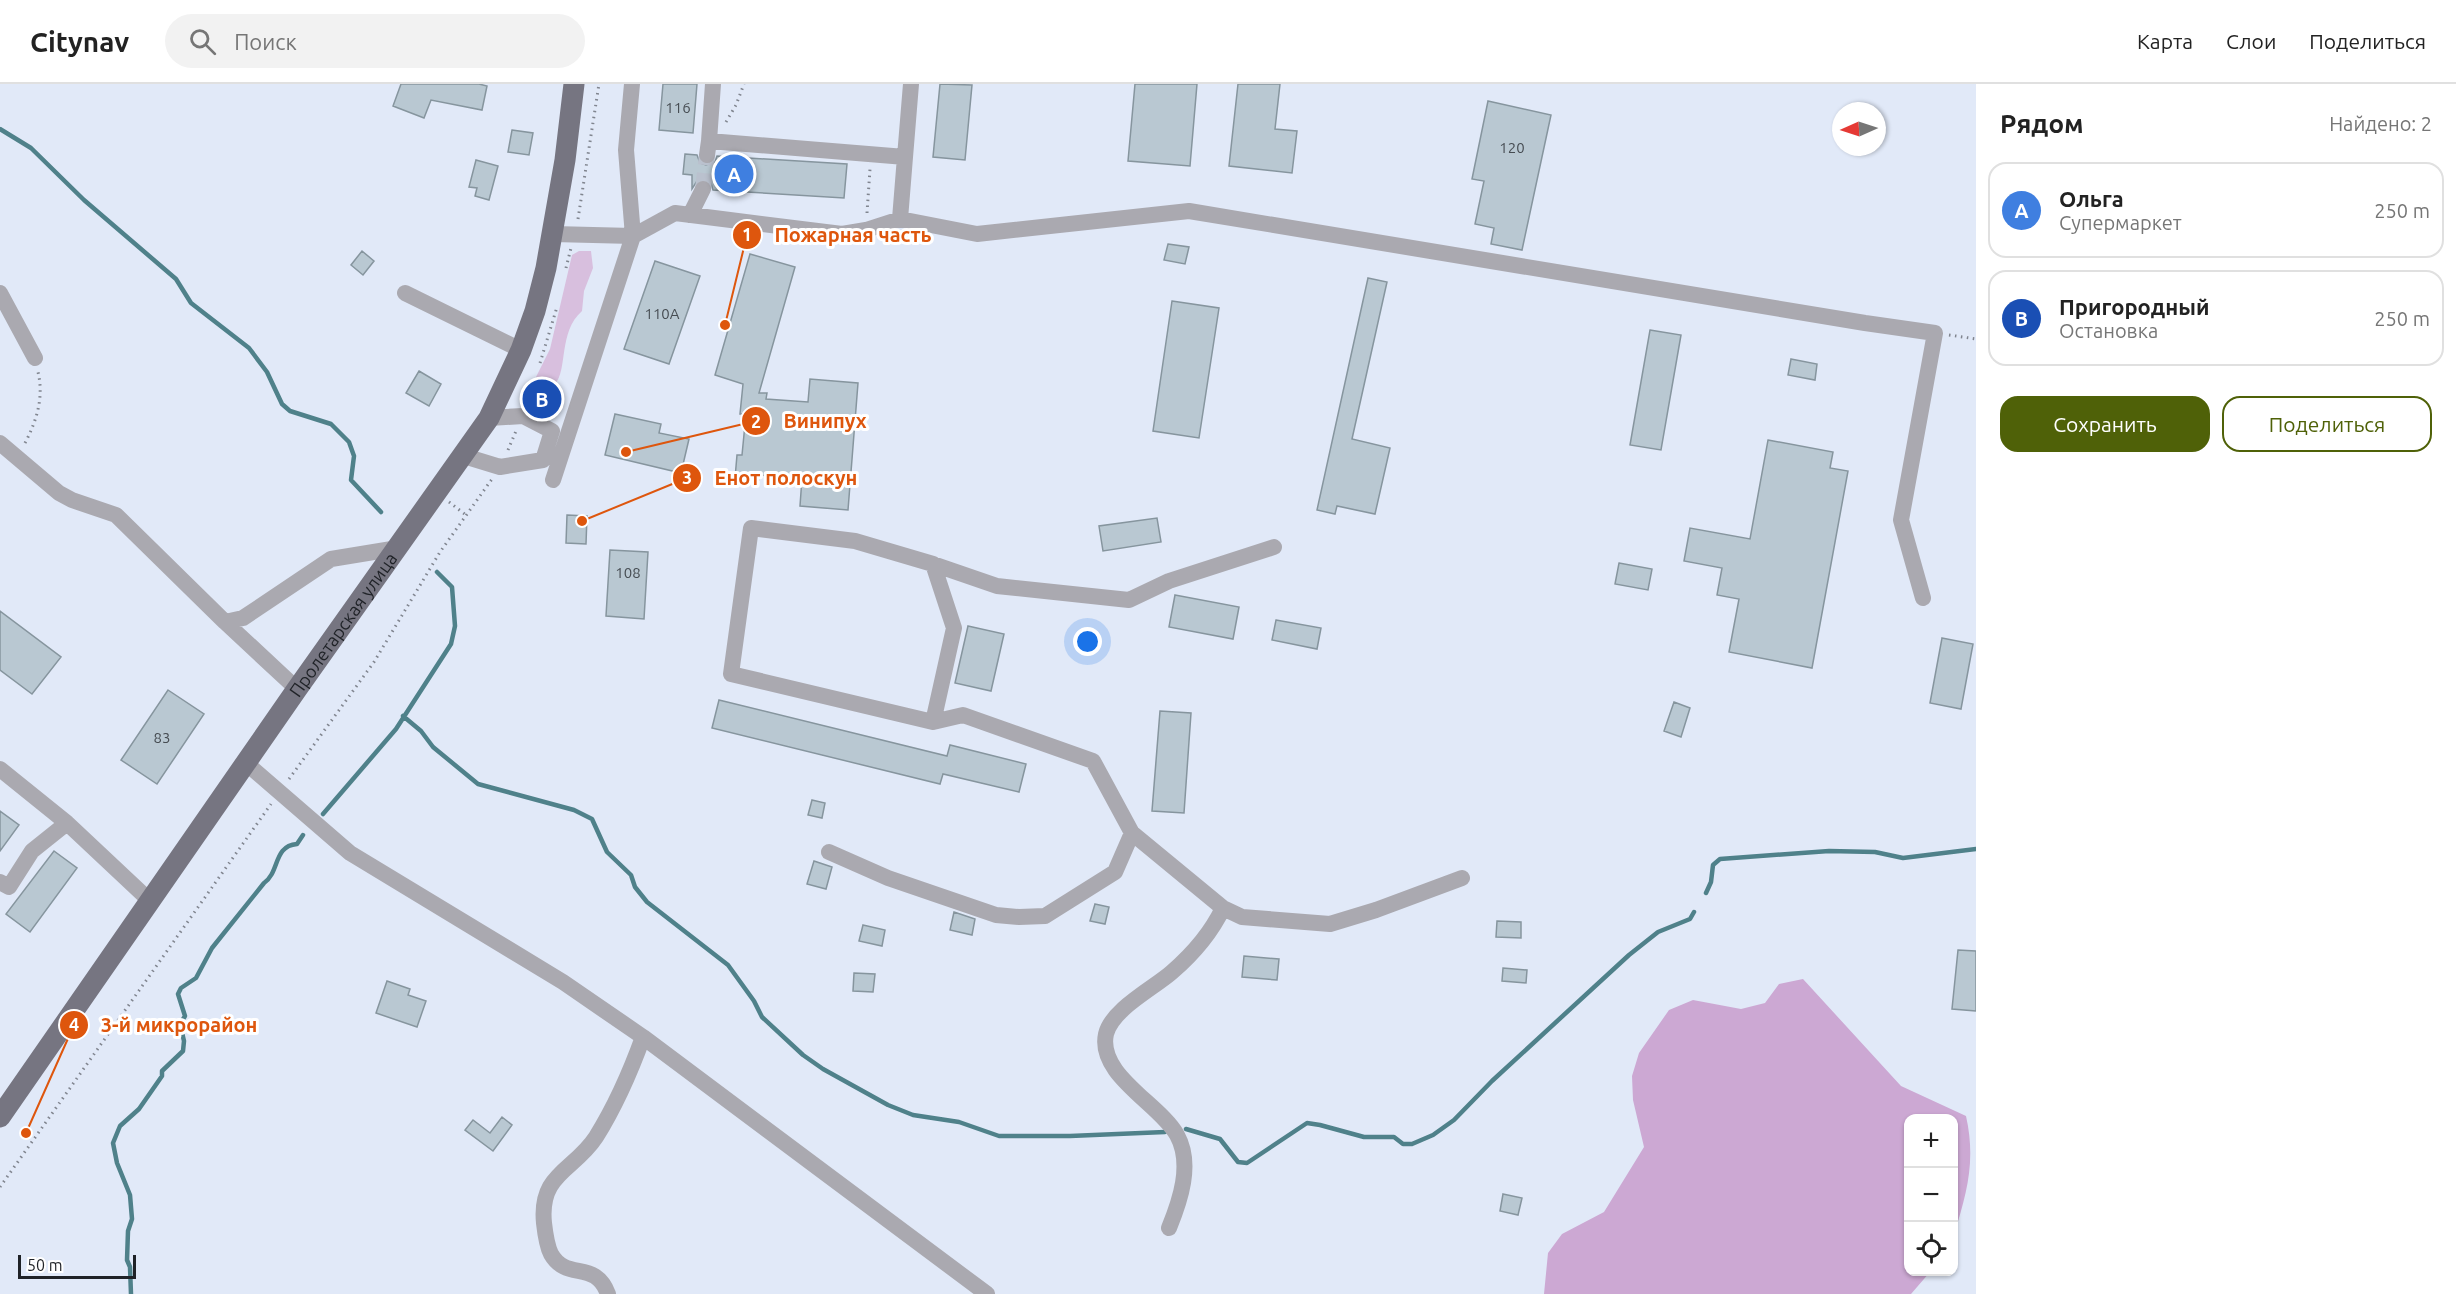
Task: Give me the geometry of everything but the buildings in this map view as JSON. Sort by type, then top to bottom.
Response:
[{"type":"main road","name":"Пролетарская улица","points":[[0,1117],[149,900],[489,418],[521,350],[535,311],[566,159],[574,84]]},
{"type":"street","points":[[553,480],[633,236],[626,150],[633,84]]},
{"type":"street","points":[[713,84],[708,148],[905,157]]},
{"type":"street","points":[[900,219],[911,84]]},
{"type":"street","points":[[690,215],[703,189]]},
{"type":"street","points":[[552,234],[633,236],[675,213],[842,234],[866,230],[900,219],[977,234],[1189,211],[1935,333],[1901,520],[1923,598]]},
{"type":"street","points":[[0,293],[35,358]]},
{"type":"street","points":[[405,293],[521,350]]},
{"type":"street","points":[[464,456],[500,467],[543,460],[552,431],[523,416],[489,418]]},
{"type":"street","points":[[0,443],[59,493],[72,500],[116,515],[297,689]]},
{"type":"street","points":[[1274,547],[1169,581],[1129,600],[997,586],[855,541],[751,528],[731,674],[933,722],[963,715],[1093,760],[1132,833],[1223,908],[1242,917],[1330,924],[1376,910],[1462,878]]},
{"type":"street","points":[[225,622],[243,618],[331,560],[398,548]]},
{"type":"street","points":[[933,564],[954,628],[933,722]]},
{"type":"street","points":[[247,764],[350,853],[563,982],[643,1037],[987,1294]]},
{"type":"street","points":[[0,769],[67,823],[149,900]]},
{"type":"street","points":[[0,882],[9,887],[32,851],[67,823]]},
{"type":"street","points":[[829,852],[888,878],[996,915],[1045,916],[1115,872],[1132,833]]},
{"type":"street","points":[[1169,1228],[1183,1186],[1184,1155],[1177,1135],[1167,1122],[1136,1092],[1111,1062],[1106,1054],[1106,1035],[1118,1014],[1188,958],[1215,926],[1223,908]]},
{"type":"street","points":[[608,1294],[597,1276],[565,1268],[551,1254],[544,1228],[545,1196],[551,1184],[599,1132],[629,1077],[643,1037]]},
{"type":"path","points":[[574,235],[599,84]]},
{"type":"path","points":[[736,105],[744,84]]},
{"type":"path","points":[[866,230],[870,154]]},
{"type":"path","points":[[1935,333],[1976,339]]},
{"type":"path","points":[[16,458],[36,423],[42,387],[35,358]]},
{"type":"path","points":[[0,1187],[374,662],[440,552],[500,467],[523,416]]},
{"type":"shaded area","points":[[579,251],[591,251],[593,268],[584,291],[582,311],[569,329],[559,378],[555,384],[538,382],[536,377],[550,349],[572,255]]},
{"type":"shaded area","points":[[1803,979],[1901,1086],[1966,1116],[1970,1148],[1969,1176],[1958,1222],[1958,1114],[1904,1114],[1904,1276],[1927,1276],[1911,1294],[1544,1294],[1548,1253],[1562,1234],[1604,1212],[1644,1147],[1633,1100],[1632,1076],[1639,1053],[1669,1010],[1693,1000],[1741,1009],[1765,1003],[1779,984]]},
{"type":"waterway","points":[[0,129],[31,148],[84,200],[176,279],[191,303],[249,348],[267,372],[282,404],[290,411],[331,424],[349,442],[354,456],[351,480],[381,512]]},
{"type":"waterway","points":[[323,814],[396,729],[451,644],[455,626],[452,587],[437,572]]},
{"type":"waterway","points":[[403,716],[421,731],[433,747],[478,784],[574,810],[592,819],[607,852],[631,875],[635,887],[647,902],[728,965],[754,1001],[762,1017],[803,1055],[823,1069],[888,1105],[913,1115],[959,1122],[999,1136],[1165,1132]]},
{"type":"waterway","points":[[131,1294],[130,1267],[127,1260],[128,1231],[132,1219],[130,1195],[117,1163],[113,1143],[120,1126],[139,1109],[162,1076],[162,1071],[183,1051],[184,1041],[180,1024],[185,1016],[178,994],[181,988],[196,978],[212,948],[273,873],[280,854],[289,846],[297,844],[303,835]]},
{"type":"waterway","points":[[1706,893],[1711,882],[1713,865],[1720,859],[1829,851],[1875,852],[1903,858],[1976,849]]},
{"type":"waterway","points":[[1186,1129],[1220,1139],[1238,1162],[1247,1163],[1307,1123],[1364,1137],[1394,1137],[1403,1144],[1412,1144],[1433,1135],[1454,1120],[1492,1081],[1629,955],[1658,932],[1690,919],[1694,912]]},
{"type":"tunnel","points":[[703,189],[707,155]]},
{"type":"place","name":"Ольга","points":[[734,174]]},
{"type":"place","name":"Пожарная часть","points":[[725,325]]},
{"type":"place","name":"Пригородный","points":[[542,399]]},
{"type":"place","name":"Винипух","points":[[626,452]]},
{"type":"place","name":"Енот полоскун","points":[[582,521]]},
{"type":"place","name":"3-й микрорайон","points":[[26,1133]]}]
